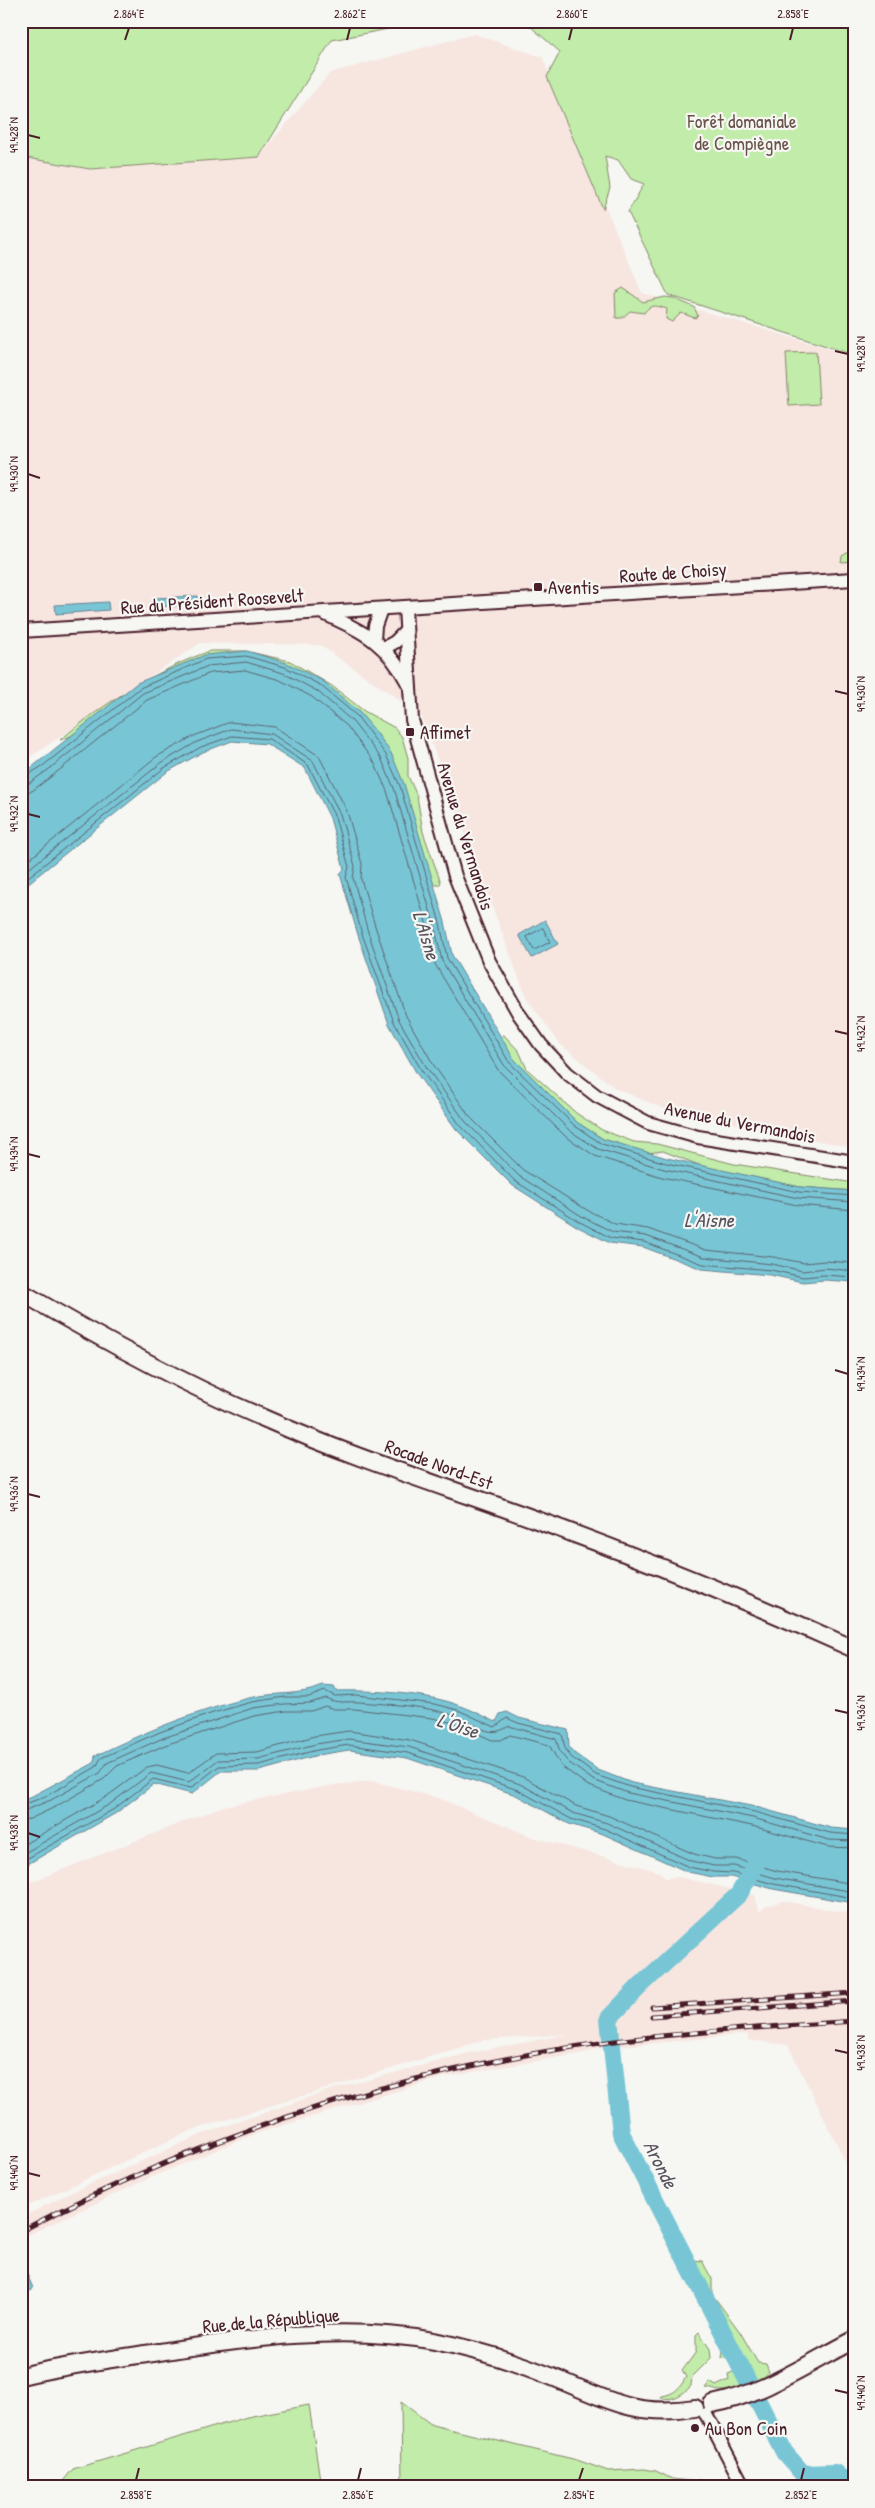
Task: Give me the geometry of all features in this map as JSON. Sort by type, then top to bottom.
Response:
[{"type":"main road","name":"Rocade Nord-Est","points":[[21,1292],[183,1381],[267,1420],[322,1443],[676,1573],[854,1649]]},
{"type":"main road","name":"Rue de la République","points":[[21,2376],[248,2338],[312,2333],[350,2333],[433,2341],[481,2352],[550,2376],[619,2405],[636,2410],[658,2412],[704,2408],[743,2396],[854,2340]]},
{"type":"street","name":"Route de Choisy","points":[[405,608],[854,579]]},
{"type":"street","name":"Rue du Président Roosevelt","points":[[21,631],[405,608]]},
{"type":"street","name":"Avenue du Vermandois","points":[[405,608],[412,720],[455,876],[489,961],[519,1014],[541,1045],[567,1073],[597,1096],[622,1111],[658,1126],[698,1137],[854,1162]]},
{"type":"street","points":[[379,644],[376,626],[381,609]]},
{"type":"street","points":[[323,613],[379,644],[396,662],[411,689]]},
{"type":"street","points":[[379,644],[396,642],[406,631]]},
{"type":"street","points":[[704,2408],[744,2487]]},
{"type":"shaded area","points":[[474,34],[542,57],[642,293],[854,356],[854,1148],[662,1108],[615,1088],[560,1044],[526,997],[421,715],[320,645],[200,643],[21,763],[21,157],[90,169],[258,157],[330,73]]},
{"type":"shaded area","points":[[372,1781],[438,1798],[532,1837],[660,1872],[665,1878],[679,1877],[755,1895],[759,1912],[765,1907],[783,1901],[854,1914],[854,2179],[788,2045],[748,2040],[748,2034],[593,2049],[589,2052],[444,2077],[255,2134],[154,2176],[21,2238],[21,2218],[68,2194],[203,2134],[330,2090],[469,2053],[569,2034],[484,2040],[192,2130],[21,2209],[21,1886],[224,1806],[334,1785]]},
{"type":"green space","points":[[21,21],[429,21],[332,40],[259,157],[90,169],[21,157]]},
{"type":"green space","name":"Forêt domaniale de Compiègne","points":[[516,21],[854,21],[854,355],[668,295],[628,212],[644,184],[631,179],[618,160],[605,156],[610,188],[603,209],[547,77],[560,52],[530,26]]},
{"type":"green space","points":[[623,288],[643,302],[665,297],[673,298],[694,307],[698,316],[695,318],[681,313],[672,322],[666,319],[667,309],[654,306],[644,313],[630,311],[622,318],[616,318],[615,293]]},
{"type":"green space","points":[[816,352],[819,404],[789,406],[786,353]]},
{"type":"green space","points":[[849,552],[854,552],[854,561],[841,562],[842,556]]},
{"type":"green space","points":[[210,651],[245,651],[290,661],[332,686],[364,711],[395,728],[402,737],[408,758],[408,776],[417,796],[423,832],[441,883],[429,885],[392,766],[112,708],[71,736],[60,740],[131,689],[170,668]]},
{"type":"green space","points":[[503,1034],[519,1051],[527,1069],[576,1113],[602,1130],[634,1142],[657,1144],[734,1164],[854,1183],[854,1191],[800,1187],[704,1167],[663,1151],[648,1153],[603,1139],[578,1123],[500,1046]]},
{"type":"green space","points":[[693,2260],[702,2261],[712,2279],[712,2294],[740,2332],[758,2363],[766,2364],[769,2372],[760,2379],[726,2391],[705,2388],[710,2382],[716,2386],[729,2380],[728,2374],[746,2367],[746,2365],[743,2360],[735,2356],[727,2359],[722,2358],[724,2345],[734,2341],[722,2325],[699,2301],[693,2290],[684,2272],[688,2262]]},
{"type":"green space","points":[[699,2332],[710,2349],[711,2358],[692,2377],[691,2386],[685,2392],[670,2399],[661,2398],[677,2390],[684,2381],[686,2377],[682,2371],[696,2352],[696,2335]]},
{"type":"green space","points":[[401,2402],[432,2425],[577,2460],[608,2471],[644,2469],[656,2471],[672,2479],[698,2482],[699,2479],[705,2487],[402,2487]]},
{"type":"green space","points":[[309,2405],[321,2487],[58,2487],[73,2469],[247,2417]]},
{"type":"water","points":[[198,596],[199,605],[154,607],[154,598]]},
{"type":"water","points":[[108,602],[109,610],[56,614],[55,605]]},
{"type":"water","name":"L'Aisne","points":[[247,651],[287,663],[323,681],[360,713],[391,753],[404,784],[445,922],[452,955],[514,1059],[578,1123],[603,1139],[667,1158],[800,1187],[854,1191],[854,1282],[824,1280],[803,1282],[770,1275],[702,1269],[643,1247],[610,1243],[578,1227],[512,1185],[456,1129],[417,1074],[389,1024],[358,935],[340,874],[344,869],[330,818],[305,768],[267,744],[232,741],[203,752],[167,772],[21,889],[21,776],[137,683],[205,655]]},
{"type":"water","points":[[545,920],[558,944],[532,958],[519,935]]},
{"type":"water","name":"L'Oise","points":[[323,1686],[334,1687],[336,1691],[382,1692],[433,1698],[465,1708],[496,1722],[500,1714],[507,1712],[519,1718],[568,1730],[569,1747],[574,1753],[598,1770],[632,1783],[756,1807],[831,1828],[854,1830],[854,1903],[773,1889],[731,1877],[713,1877],[688,1872],[603,1834],[569,1824],[516,1795],[407,1758],[349,1750],[318,1755],[259,1771],[221,1771],[192,1794],[154,1784],[116,1813],[21,1868],[21,1802],[94,1763],[95,1756],[151,1731],[209,1709],[249,1698],[296,1693]]},
{"type":"water","points":[[21,2260],[33,2288],[23,2294]]},
{"type":"waterway","name":"Aronde","points":[[758,1860],[739,1894],[640,1986],[609,2018],[621,2133],[784,2452],[803,2474],[835,2473],[850,2487]]},
{"type":"railway","points":[[652,2007],[854,1993]]},
{"type":"railway","points":[[652,2016],[854,2001]]},
{"type":"railway","points":[[21,2231],[91,2196],[163,2164],[236,2135],[385,2087],[461,2068],[537,2053],[615,2041],[704,2032],[854,2021]]},
{"type":"place","name":"Aventis","points":[[538,587]]},
{"type":"place","name":"Affimet","points":[[410,732]]},
{"type":"place","name":"Au Bon Coin","points":[[695,2428]]}]
